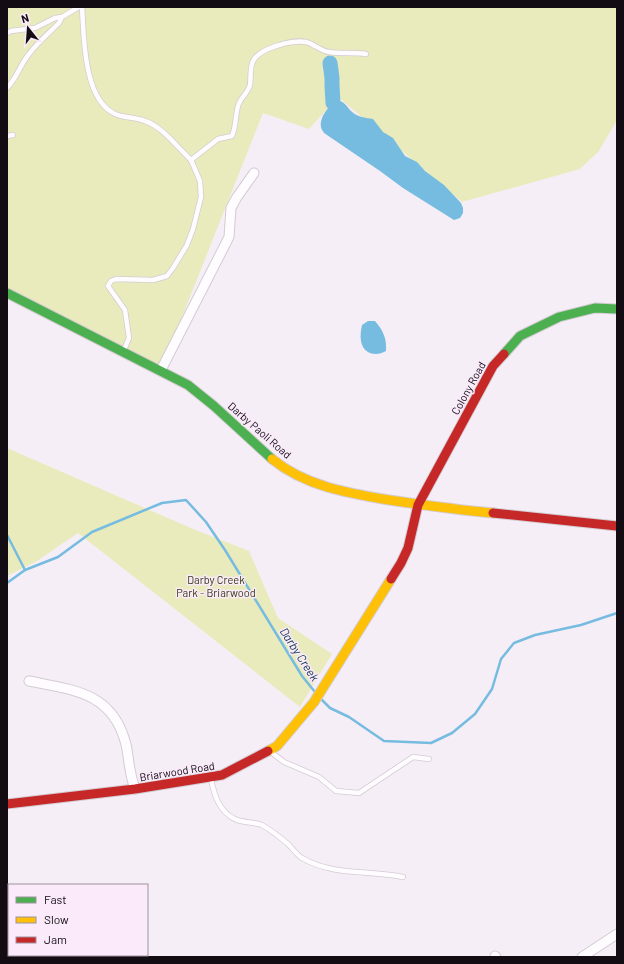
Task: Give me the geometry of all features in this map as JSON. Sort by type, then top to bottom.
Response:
[{"type":"street","points":[[161,370],[230,237],[231,208],[254,173]]},
{"type":"street","name":"Darby Paoli Road","points":[[7,293],[188,385],[276,462],[302,478],[335,489],[418,505],[617,526]]},
{"type":"street","name":"Colony Road","points":[[418,505],[493,366],[520,336],[559,317],[595,308],[617,309]]},
{"type":"street","name":"Briarwood Road","points":[[7,804],[135,789],[222,776],[252,762],[277,746],[314,702],[400,563],[408,548],[418,505]]},
{"type":"street","points":[[29,681],[64,688],[91,696],[107,707],[118,723],[125,742],[135,789]]},
{"type":"street","points":[[582,957],[617,934]]},
{"type":"lane","points":[[7,33],[35,28],[55,18],[62,17],[80,7],[87,72],[94,90],[103,104],[114,114],[144,121],[159,129],[191,160],[200,181],[201,197],[193,230],[189,240],[167,276],[153,280],[116,279],[111,280],[108,286],[125,310],[129,338],[124,352]]},
{"type":"lane","points":[[7,88],[16,77],[22,63],[29,53],[59,23],[62,17]]},
{"type":"lane","points":[[191,160],[218,139],[232,136],[240,101],[250,87],[252,62],[257,56],[268,49],[280,44],[306,42],[327,52],[366,54]]},
{"type":"lane","points":[[7,136],[13,135]]},
{"type":"lane","points":[[269,751],[284,762],[320,777],[336,791],[359,793],[414,757],[429,759]]},
{"type":"lane","points":[[210,777],[216,799],[228,814],[235,819],[262,825],[301,857],[338,871],[403,877]]},
{"type":"green space","points":[[7,7],[617,7],[617,120],[599,151],[580,169],[462,202],[338,97],[309,129],[263,113],[161,370],[7,293]]},
{"type":"green space","name":"Darby Creek Park - Briarwood","points":[[7,448],[193,529],[249,551],[278,618],[332,654],[300,707],[78,533],[37,561],[7,576]]},
{"type":"water","points":[[338,100],[344,103],[356,115],[373,119],[383,132],[393,138],[405,156],[417,162],[425,171],[444,185],[461,203],[463,213],[460,218],[454,220],[403,188],[324,133],[321,128],[323,115],[332,104]]},
{"type":"water","points":[[368,321],[375,321],[380,328],[384,335],[386,351],[374,354],[364,349],[361,341],[361,331],[362,325]]},
{"type":"waterway","points":[[330,63],[333,103]]},
{"type":"waterway","name":"Darby Creek","points":[[7,583],[25,570],[58,557],[92,532],[162,503],[186,500],[206,522],[225,550],[302,676],[315,692]]},
{"type":"waterway","points":[[7,535],[25,570]]},
{"type":"waterway","name":"Darby Creek","points":[[321,699],[330,708],[349,717],[384,741],[431,743],[452,733],[475,714],[492,689],[501,659],[514,643],[535,635],[581,625],[617,613]]},
{"type":"traffic: fast","points":[[7,293],[188,385],[214,406],[272,459]]},
{"type":"traffic: fast","points":[[504,354],[520,336],[559,317],[595,308],[617,309]]},
{"type":"traffic: slow","points":[[272,459],[298,476],[342,491],[402,502],[493,513]]},
{"type":"traffic: slow","points":[[268,751],[277,746],[314,702],[391,579]]},
{"type":"traffic: jam","points":[[391,579],[408,548],[418,505],[493,366],[504,354]]},
{"type":"traffic: jam","points":[[493,513],[617,526]]},
{"type":"traffic: jam","points":[[7,804],[135,789],[222,775],[268,751]]}]
